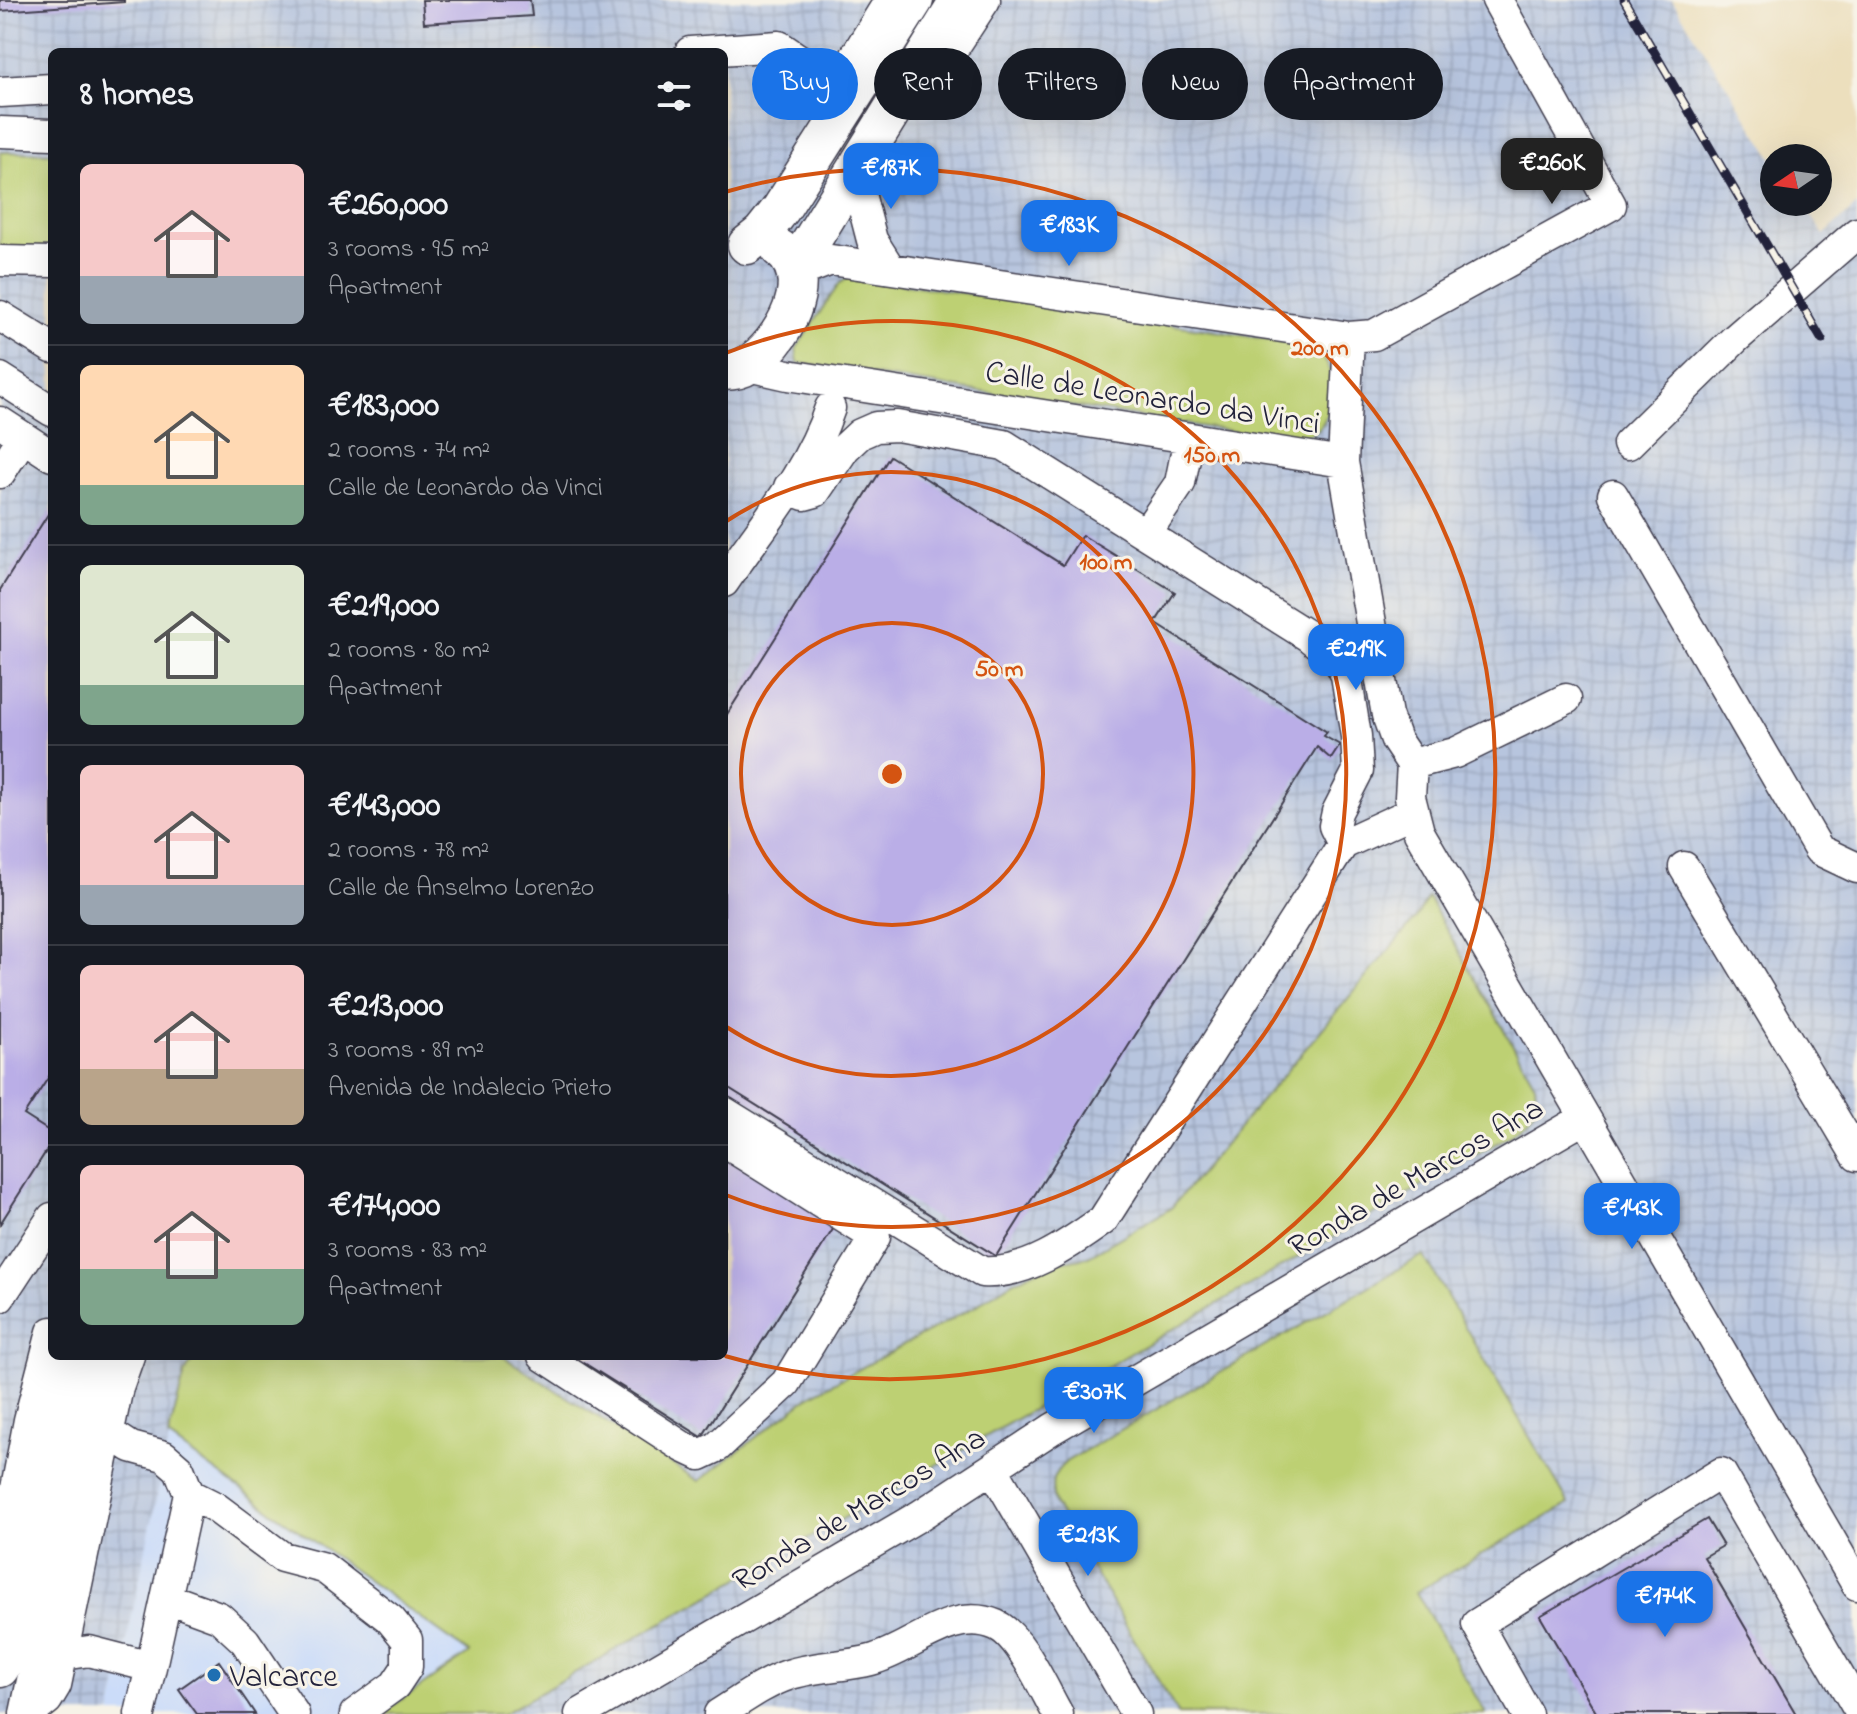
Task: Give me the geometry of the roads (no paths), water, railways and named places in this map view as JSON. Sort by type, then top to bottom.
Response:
[{"type":"main road","points":[[858,88],[914,0]]},
{"type":"main road","points":[[732,372],[776,339],[791,315],[796,269],[960,0]]},
{"type":"main road","points":[[731,250],[762,233],[781,209],[838,120]]},
{"type":"main road","points":[[731,250],[774,244],[788,255],[796,269]]},
{"type":"main road","points":[[0,1668],[52,1424],[75,1360]]},
{"type":"main road","points":[[29,1714],[67,1531],[84,1430],[104,1360]]},
{"type":"street","points":[[858,52],[890,0]]},
{"type":"street","points":[[883,124],[922,96],[985,0]]},
{"type":"street","points":[[796,269],[831,260],[1349,337],[1374,335],[1611,205],[1497,0]]},
{"type":"street","points":[[728,49],[782,48]]},
{"type":"street","points":[[0,92],[48,89]]},
{"type":"street","points":[[0,132],[48,134]]},
{"type":"street","points":[[854,171],[872,240],[889,267]]},
{"type":"street","points":[[1628,444],[1735,339],[1856,236]]},
{"type":"street","points":[[0,261],[48,262]]},
{"type":"street","points":[[0,316],[48,346]]},
{"type":"street","name":"Calle de Leonardo da Vinci","points":[[732,372],[803,377],[1343,462],[1349,337]]},
{"type":"street","points":[[0,378],[48,408]]},
{"type":"street","points":[[728,576],[820,437],[830,408]]},
{"type":"street","points":[[789,487],[804,495],[815,492],[845,448],[860,434],[876,427],[897,426],[1004,445],[1308,636],[1339,661],[1349,690],[1358,771],[1337,812],[1334,826],[1343,844]]},
{"type":"street","points":[[0,473],[12,429],[48,453]]},
{"type":"street","points":[[1146,533],[1180,483],[1189,438]]},
{"type":"street","points":[[1343,462],[1387,715],[1396,740],[1412,764],[1410,797],[1419,832],[1857,1585]]},
{"type":"street","points":[[1613,495],[1819,850],[1857,868]]},
{"type":"street","points":[[1412,764],[1455,753],[1566,699]]},
{"type":"street","points":[[728,1114],[982,1272],[1000,1273],[1062,1249],[1103,1220],[1343,844],[1413,812]]},
{"type":"street","points":[[1684,867],[1857,1156]]},
{"type":"street","name":"Ronda de Marcos Ana","points":[[580,1714],[906,1524],[1052,1429],[1585,1118]]},
{"type":"street","points":[[549,1360],[700,1455],[717,1447],[786,1383],[875,1237],[728,1145]]},
{"type":"street","points":[[0,1297],[48,1224]]},
{"type":"street","points":[[0,1573],[29,1420],[48,1347]]},
{"type":"street","points":[[29,1714],[47,1700],[56,1685],[108,1432],[128,1360]]},
{"type":"street","points":[[108,1432],[131,1447],[164,1456],[179,1469],[189,1494],[140,1714]]},
{"type":"street","points":[[993,1469],[1136,1714]]},
{"type":"street","points":[[1527,1714],[1477,1624],[1721,1473],[1857,1707]]},
{"type":"street","points":[[189,1494],[215,1507],[282,1557],[324,1568],[390,1619],[407,1640],[407,1667],[395,1685],[355,1714]]},
{"type":"street","points":[[167,1598],[219,1617],[245,1641],[294,1714]]},
{"type":"street","points":[[719,1714],[787,1675],[874,1659],[948,1624],[971,1619],[997,1626],[1014,1638],[1058,1714]]},
{"type":"street","points":[[64,1655],[89,1651],[151,1667]]},
{"type":"railway","points":[[1624,0],[1822,340]]},
{"type":"place","name":"Valcarce","points":[[214,1675]]}]
